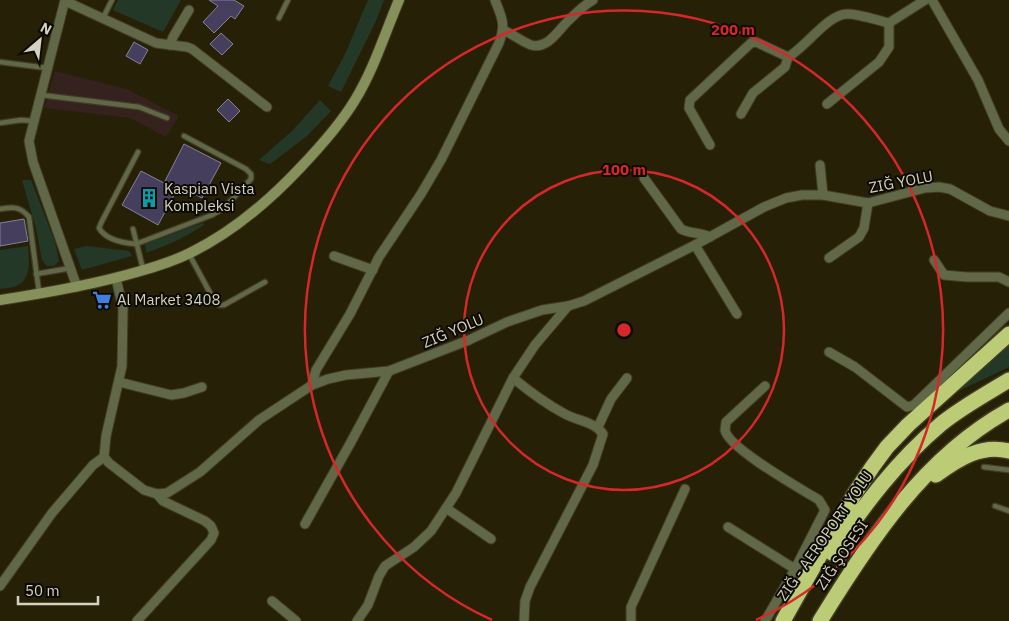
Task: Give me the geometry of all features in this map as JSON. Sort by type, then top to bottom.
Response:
[{"type":"highway","points":[[785,621],[872,466],[908,425],[1009,334]]},
{"type":"highway","points":[[785,621],[875,492],[912,451],[942,424],[976,399],[1009,380]]},
{"type":"highway","points":[[820,621],[855,566],[895,510],[931,470],[955,448],[992,419],[1009,410]]},
{"type":"highway","points":[[895,510],[937,474],[971,453],[990,449],[1009,451]]},
{"type":"main road","points":[[0,300],[78,287],[144,270],[189,254],[215,240],[260,208],[288,181],[332,133],[350,109],[363,86],[399,0]]},
{"type":"street","points":[[78,287],[30,154],[29,142],[65,0],[156,43],[192,49],[267,106]]},
{"type":"street","points":[[312,385],[316,370],[350,314],[386,246],[441,160],[499,43],[504,30],[495,0]]},
{"type":"street","points":[[504,30],[531,45],[538,46],[552,39],[568,20],[593,0]]},
{"type":"street","points":[[741,114],[753,92],[785,68],[788,57],[796,53],[833,19],[846,14],[889,24],[925,0]]},
{"type":"street","points":[[932,0],[978,80],[999,129],[1009,141]]},
{"type":"street","points":[[170,45],[189,10]]},
{"type":"street","points":[[827,104],[879,62],[889,47],[889,24]]},
{"type":"street","points":[[710,145],[689,108],[690,100],[751,42],[756,42],[788,57]]},
{"type":"street","points":[[820,165],[823,195]]},
{"type":"street","points":[[644,178],[681,229],[689,234],[704,234],[710,237]]},
{"type":"street","points":[[116,278],[124,315],[122,366],[106,436],[104,457],[109,464],[144,490],[158,494],[173,490],[200,472],[259,420],[312,385],[346,375],[389,371],[469,340],[507,322],[542,310],[568,306],[584,300],[695,245],[764,207],[786,198],[802,195],[823,195],[868,203],[926,188],[939,187],[950,190],[990,211],[1009,216]]},
{"type":"street","points":[[829,258],[859,238],[864,228],[868,203]]},
{"type":"street","points":[[695,245],[737,314]]},
{"type":"street","points":[[334,256],[373,270]]},
{"type":"street","points":[[934,260],[944,274],[967,277],[999,277],[1009,282]]},
{"type":"street","points":[[357,621],[368,605],[379,576],[385,566],[414,547],[431,531],[456,493],[513,378],[535,345],[568,306]]},
{"type":"street","points":[[829,352],[856,367],[908,407],[914,405],[1009,313]]},
{"type":"street","points":[[305,524],[389,371]]},
{"type":"street","points":[[513,378],[541,400],[566,415],[598,427],[603,434],[593,465],[530,587],[525,601],[524,621]]},
{"type":"street","points":[[598,427],[610,399],[627,378]]},
{"type":"street","points":[[119,382],[171,395],[202,387]]},
{"type":"street","points":[[765,386],[726,422],[725,429],[727,435],[742,452],[818,500],[825,510],[795,569],[765,621]]},
{"type":"street","points":[[0,586],[52,512],[93,465],[104,457]]},
{"type":"street","points":[[631,621],[631,607],[684,489]]},
{"type":"street","points":[[138,621],[211,540],[214,533],[211,526],[205,521],[163,501],[158,494]]},
{"type":"street","points":[[446,508],[491,539]]},
{"type":"street","points":[[728,527],[795,569]]},
{"type":"street","points":[[272,601],[296,621]]},
{"type":"lane","points":[[103,18],[112,0]]},
{"type":"lane","points":[[279,18],[288,0]]},
{"type":"lane","points":[[0,62],[48,68]]},
{"type":"lane","points":[[40,95],[139,107],[167,118]]},
{"type":"lane","points":[[0,122],[21,120],[33,122]]},
{"type":"lane","points":[[138,152],[99,228],[103,234],[112,239],[136,244],[212,215],[224,208],[251,179],[251,174],[246,169],[184,136]]},
{"type":"lane","points":[[0,209],[15,207],[23,210],[29,217],[39,294]]},
{"type":"lane","points":[[133,229],[144,270]]},
{"type":"lane","points":[[189,254],[215,302],[219,305],[264,282]]},
{"type":"lane","points":[[36,274],[71,268]]},
{"type":"lane","points":[[984,468],[1009,470]]},
{"type":"lane","points":[[995,506],[1009,511]]},
{"type":"shaded area","points":[[55,71],[127,89],[179,116],[166,137],[130,118],[44,108]]},
{"type":"green space","points":[[118,0],[181,0],[163,32],[113,10]]},
{"type":"green space","points":[[368,0],[384,0],[376,21],[341,92],[328,86],[346,52]]},
{"type":"green space","points":[[320,100],[331,111],[307,136],[270,164],[259,160],[292,131]]},
{"type":"green space","points":[[22,180],[31,180],[55,242],[59,261],[54,266],[47,266],[42,260],[36,228]]},
{"type":"green space","points":[[203,223],[204,225],[183,237],[146,253],[145,244]]},
{"type":"green space","points":[[28,246],[28,269],[25,279],[14,287],[0,289],[0,250]]},
{"type":"green space","points":[[87,246],[129,251],[132,256],[82,270],[74,249]]},
{"type":"green space","points":[[1009,344],[1009,367],[948,396]]},
{"type":"building","points":[[209,0],[234,0],[244,6],[235,19],[231,16],[214,33],[203,22],[218,6]]},
{"type":"building","points":[[221,33],[233,44],[222,55],[210,44]]},
{"type":"building","points":[[134,42],[148,50],[140,64],[126,56]]},
{"type":"building","points":[[228,99],[240,111],[229,122],[217,110]]},
{"type":"building","points":[[184,144],[221,163],[202,198],[179,186],[158,225],[122,205],[141,171],[164,183]]},
{"type":"building","points":[[24,219],[28,241],[0,246],[0,223]]},
{"type":"place","name":"Kaspian Vista Kompleksi","points":[[149,198]]},
{"type":"place","name":"Al Market 3408","points":[[102,300]]}]
